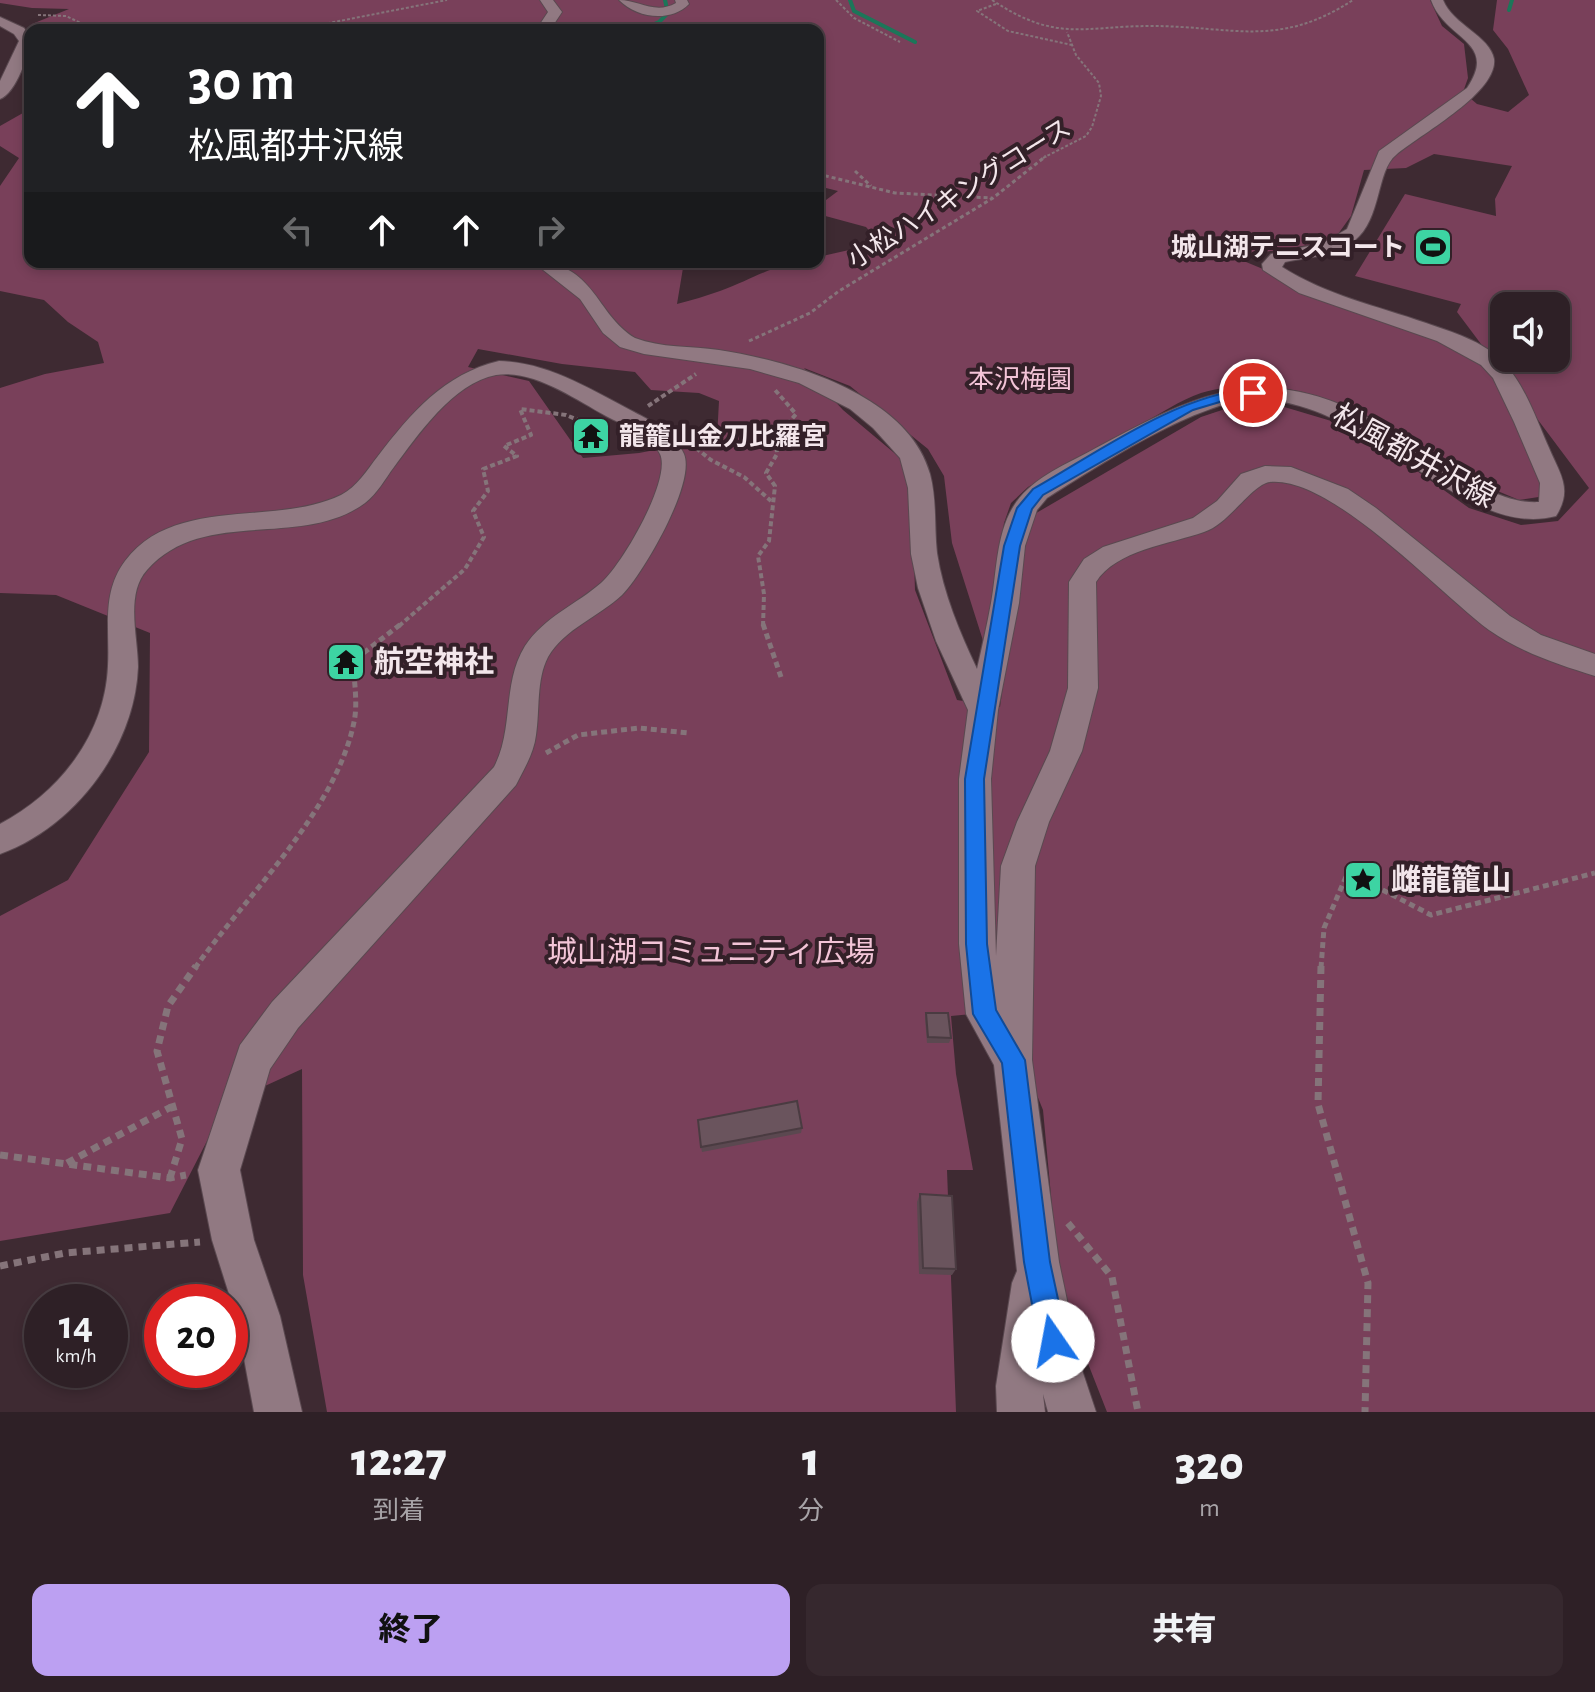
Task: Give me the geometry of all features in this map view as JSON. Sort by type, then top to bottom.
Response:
[{"type":"street","points":[[546,0],[555,12],[547,24]]},
{"type":"street","points":[[625,0],[639,9],[655,12],[677,9],[683,4],[681,0]]},
{"type":"street","name":"松風都井沢線","points":[[1013,1060],[985,1014],[977,944],[975,779],[983,710],[1005,603],[1012,546],[1025,508],[1038,492],[1189,407],[1232,394],[1300,398],[1349,417],[1477,496],[1501,507],[1527,513],[1547,510],[1553,500],[1552,483],[1498,368],[1482,356],[1441,336],[1306,287],[1273,270],[1272,264],[1278,258],[1345,240],[1361,221],[1385,155],[1472,91],[1482,80],[1487,67],[1482,47],[1446,19],[1439,11],[1437,0]]},
{"type":"street","points":[[0,20],[38,15]]},
{"type":"street","points":[[0,20],[19,31],[24,38]]},
{"type":"street","points":[[0,94],[24,50]]},
{"type":"street","points":[[551,268],[588,296],[620,339],[644,347],[720,358],[812,379],[846,396],[908,453],[919,474],[921,536],[927,569],[955,657],[983,710]]},
{"type":"street","points":[[0,840],[54,804],[84,770],[109,734],[120,701],[123,597],[127,578],[138,561],[154,549],[176,536],[204,527],[298,518],[354,499],[442,398],[473,376],[499,368],[525,370],[629,418],[668,444],[677,466],[670,488],[629,568],[608,593],[558,630],[537,653],[531,669],[518,748],[505,776],[285,1015],[254,1059],[219,1170],[233,1240],[258,1316],[278,1412]]},
{"type":"street","name":"松風都井沢線","points":[[1037,1262],[1013,1060],[1018,866],[1033,822],[1066,751],[1083,688],[1082,582],[1093,565],[1112,553],[1202,524],[1226,507],[1250,480],[1265,474],[1291,475],[1339,495],[1367,514],[1510,629],[1531,642],[1595,665]]},
{"type":"street","points":[[1021,1412],[1019,1386],[1037,1262]]},
{"type":"street","points":[[1037,1262],[1058,1367],[1072,1412]]},
{"type":"path","points":[[324,24],[447,0]]},
{"type":"path","points":[[836,0],[854,18],[900,42]]},
{"type":"path","points":[[992,0],[1031,16],[1046,27],[1067,32],[1152,26],[1282,31],[1322,19],[1353,0]]},
{"type":"path","points":[[996,4],[977,11],[986,22],[1020,34],[1072,45]]},
{"type":"path","points":[[38,15],[74,18],[83,24]]},
{"type":"path","name":"小松ハイキングコース","points":[[720,358],[756,337],[810,313],[839,291],[993,198],[1035,164],[1086,136],[1092,127],[1101,96],[1099,83],[1076,55],[1067,32]]},
{"type":"path","points":[[855,171],[876,189]]},
{"type":"path","points":[[824,176],[895,193],[993,198]]},
{"type":"path","points":[[773,369],[774,388],[796,414],[776,438],[777,454],[766,473],[775,486],[769,541],[758,556],[764,594],[763,628],[773,647],[781,677]]},
{"type":"path","points":[[0,1155],[170,1178],[182,1139],[157,1051],[168,1006],[212,944],[292,844],[334,778],[355,721],[353,661],[465,569],[484,537],[473,511],[488,491],[483,469],[517,456],[504,446],[531,435],[520,409],[541,415],[569,415],[604,433]]},
{"type":"path","points":[[668,444],[698,448],[711,460],[744,477],[772,502]]},
{"type":"path","points":[[505,776],[578,735],[639,728],[688,733]]},
{"type":"path","points":[[1365,1412],[1368,1283],[1318,1104],[1319,987],[1324,928],[1348,872],[1431,915],[1595,873]]},
{"type":"path","points":[[66,1163],[171,1107]]},
{"type":"path","points":[[1066,1221],[1112,1277],[1138,1412]]},
{"type":"path","points":[[0,1266],[65,1253],[233,1240]]},
{"type":"green space","points":[[0,0],[1430,0],[1442,26],[1464,44],[1468,78],[1463,92],[1477,104],[1508,112],[1529,95],[1508,49],[1493,30],[1497,0],[1595,0],[1595,1412],[1107,1412],[1060,1292],[1043,1110],[1003,1011],[951,1016],[956,1074],[973,1170],[947,1170],[956,1412],[327,1412],[303,1275],[302,1069],[226,1104],[170,1213],[0,1241],[0,916],[68,880],[149,752],[150,633],[56,595],[0,593],[0,388],[45,374],[104,363],[98,342],[68,322],[44,300],[0,291],[0,186],[19,158],[0,146],[0,126],[24,112],[24,268],[683,268],[677,304],[720,291],[776,268],[824,268],[824,256],[880,243],[866,227],[824,216],[824,202],[838,191],[824,188],[824,24],[32,24],[69,9],[32,8],[0,3]],"holes":[[[1434,154],[1512,166],[1495,199],[1496,216],[1405,194],[1355,276],[1461,304],[1457,312],[1490,356],[1490,292],[1570,292],[1570,372],[1502,372],[1589,488],[1558,521],[1521,525],[1469,508],[1358,429],[1271,403],[1234,406],[1201,417],[1026,519],[1000,707],[957,700],[915,590],[911,467],[843,410],[804,368],[850,386],[928,449],[944,476],[952,543],[986,650],[1004,523],[1011,503],[1028,487],[1201,393],[1241,386],[1281,388],[1320,397],[1358,411],[1395,430],[1500,492],[1519,500],[1545,496],[1549,473],[1490,370],[1469,354],[1234,257],[1333,241],[1351,216],[1364,170],[1406,168]],[[478,349],[562,364],[635,372],[651,390],[699,393],[719,401],[717,438],[639,453],[583,458],[529,381],[468,367]]]},
{"type":"building","points":[[926,1013],[948,1013],[951,1038],[928,1037]]},
{"type":"building","points":[[797,1101],[802,1128],[701,1147],[698,1120]]},
{"type":"building","points":[[920,1194],[952,1196],[956,1269],[923,1268]]},
{"type":"waterway","points":[[665,0],[667,9]]},
{"type":"waterway","points":[[850,0],[854,11],[915,42]]},
{"type":"waterway","points":[[1509,10],[1512,0]]},
{"type":"waterway","points":[[654,24],[666,15]]},
{"type":"place","name":"城山湖テニスコート","points":[[1433,247]]},
{"type":"place","name":"龍籠山金刀比羅宮","points":[[591,436]]},
{"type":"place","name":"航空神社","points":[[346,662]]},
{"type":"place","name":"雌龍籠山","points":[[1363,880]]},
{"type":"route","points":[[1053,1341],[1037,1262],[1013,1060],[985,1014],[973,870],[975,779],[983,710],[1005,603],[1016,527],[1025,508],[1038,492],[1060,478],[1189,407],[1232,394],[1253,393]]},
{"type":"park label","name":"本沢梅園","points":[[1020,379]]},
{"type":"park label","name":"城山湖コミュニティ広場","points":[[711,952]]}]
